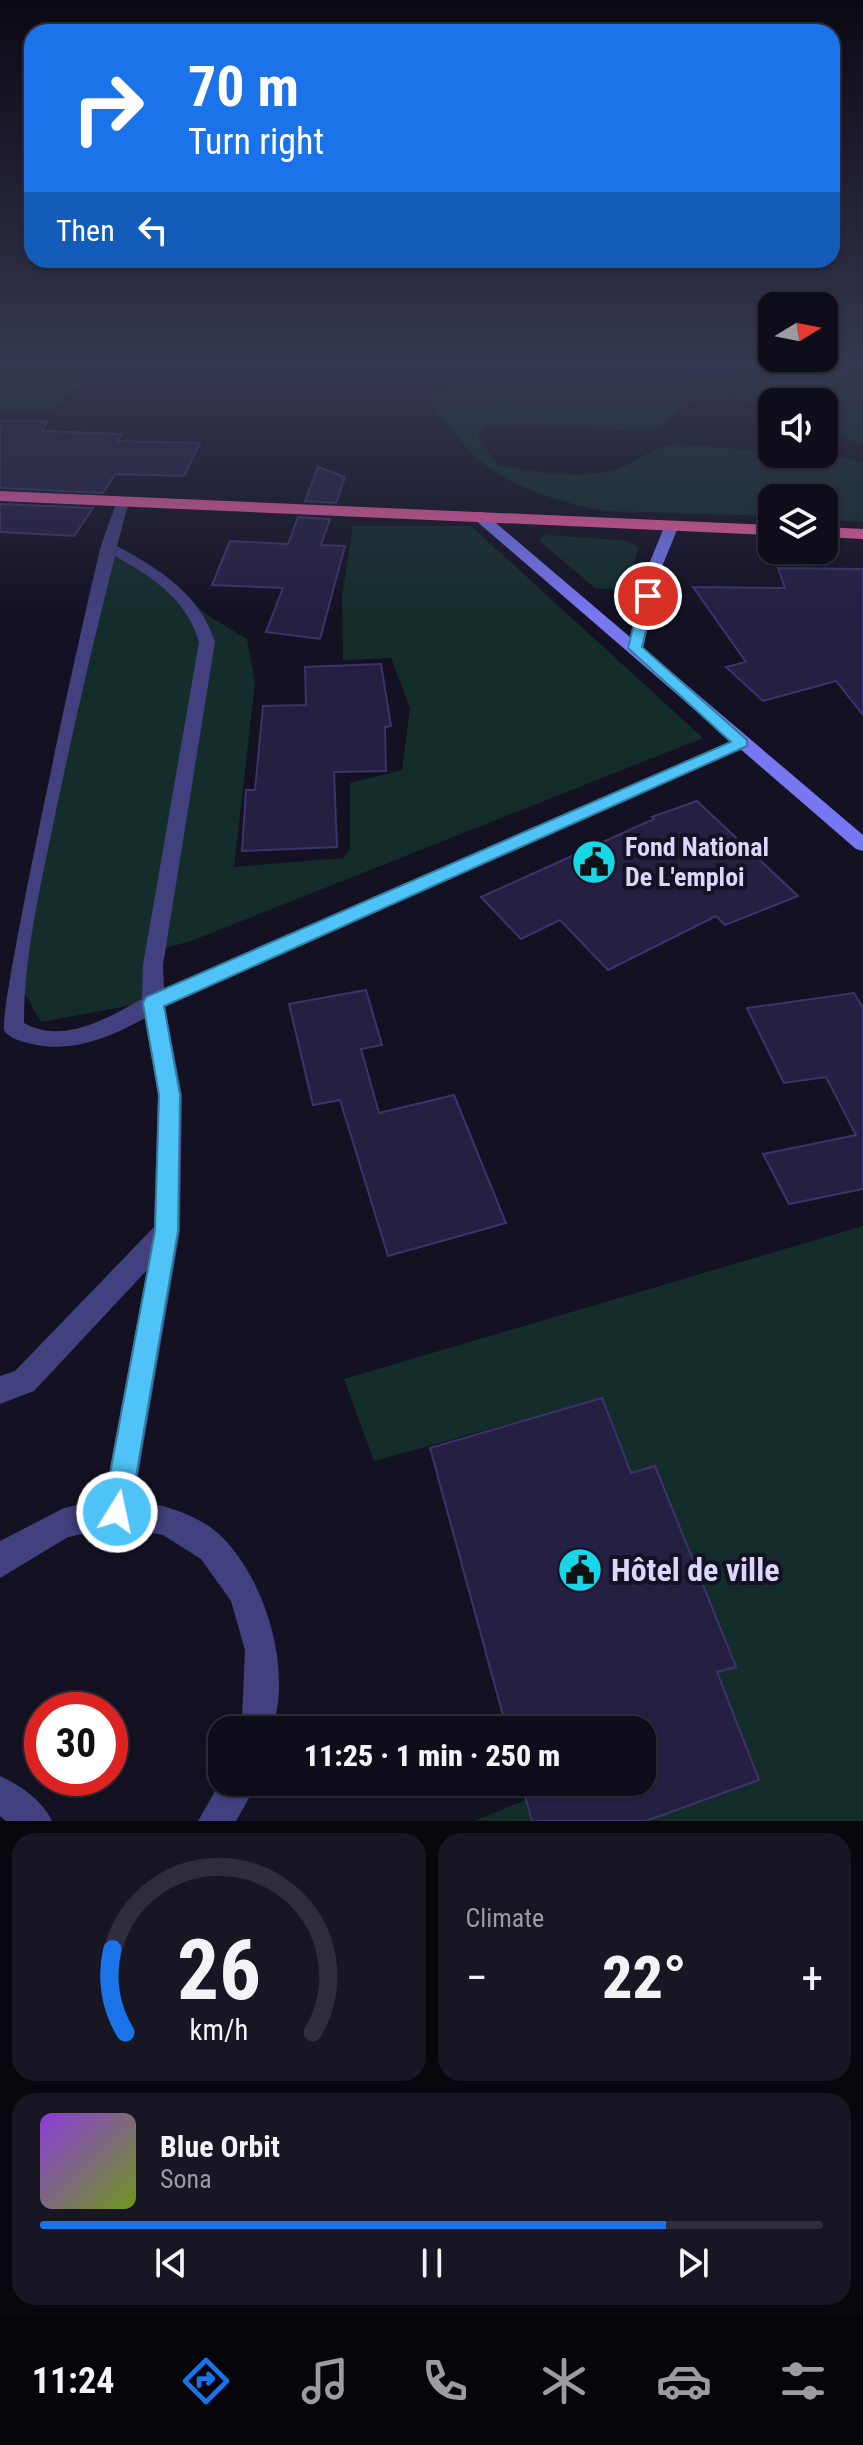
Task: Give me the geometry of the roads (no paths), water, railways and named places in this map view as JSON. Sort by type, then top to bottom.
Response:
[{"type":"highway","points":[[0,496],[758,529]]},
{"type":"highway","points":[[838,533],[863,534]]},
{"type":"street","points":[[123,501],[41,794],[7,970],[7,1014],[11,1025],[21,1033],[58,1041],[100,1032],[153,1003],[742,743]]},
{"type":"street","points":[[478,515],[863,845]]},
{"type":"street","points":[[635,648],[654,569],[672,525]]},
{"type":"street","points":[[108,546],[148,570],[186,602],[205,629],[207,642],[153,965],[153,1003],[170,1095],[167,1231],[117,1512]]},
{"type":"street","points":[[0,1390],[24,1381],[167,1231]]},
{"type":"street","points":[[0,1562],[11,1552],[64,1523],[117,1512],[168,1521],[212,1548],[245,1593],[261,1650],[259,1716]]},
{"type":"street","points":[[0,1794],[34,1821]]},
{"type":"street","points":[[216,1821],[231,1796]]},
{"type":"place","name":"Fond National De L'emploi","points":[[594,862]]},
{"type":"place","name":"Hôtel de ville","points":[[580,1570]]}]
